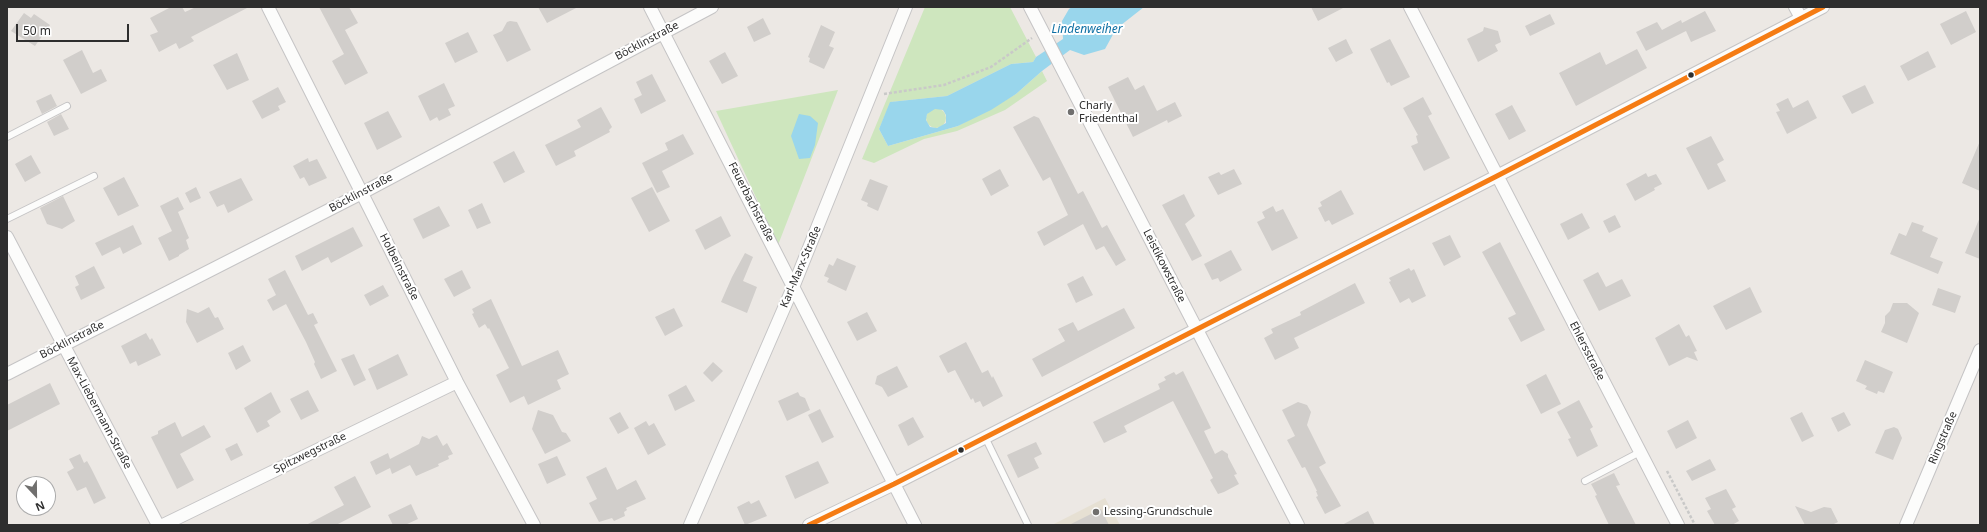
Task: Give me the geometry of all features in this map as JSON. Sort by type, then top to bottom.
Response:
[{"type":"street","name":"Holbeinstraße","points":[[268,7],[457,382],[534,525]]},
{"type":"street","name":"Feuerbachstraße","points":[[650,7],[916,525]]},
{"type":"street","name":"Böcklinstraße","points":[[7,374],[362,193],[712,7]]},
{"type":"street","name":"Karl-Marx-Straße","points":[[690,525],[794,285],[906,7]]},
{"type":"street","name":"Leistikowstraße","points":[[1030,7],[1298,525]]},
{"type":"street","name":"Ehlersstraße","points":[[1410,7],[1678,525]]},
{"type":"street","points":[[1795,7],[1801,18]]},
{"type":"street","points":[[809,525],[894,484],[1497,176],[1823,7]]},
{"type":"street","name":"Max-Liebermann-Straße","points":[[7,237],[158,525]]},
{"type":"street","name":"Ringstraße","points":[[1906,525],[1980,350]]},
{"type":"street","name":"Spitzwegstraße","points":[[162,525],[457,382]]},
{"type":"lane","points":[[7,137],[67,106]]},
{"type":"lane","points":[[7,219],[94,176]]},
{"type":"lane","points":[[985,437],[1028,525]]},
{"type":"lane","points":[[1585,481],[1640,452]]},
{"type":"path","points":[[872,94],[891,94],[944,85],[991,67],[1042,31]]},
{"type":"shaded area","name":"Lessing-Grundschule","points":[[1105,498],[1120,525],[1052,525]]},
{"type":"green space","points":[[925,7],[1010,7],[1036,57],[1033,62],[1011,64],[947,96],[891,102],[879,129],[888,146],[958,126],[1016,94],[1042,71],[1047,81],[1005,110],[957,131],[924,139],[874,163],[862,159]]},
{"type":"green space","points":[[838,90],[778,245],[716,111]]},
{"type":"green space","points":[[936,108],[943,111],[946,118],[943,125],[936,128],[929,125],[926,118],[929,111]]},
{"type":"water","name":"Lindenweiher","points":[[1072,7],[1144,7],[1116,29],[1105,49],[1084,55],[1070,50],[1042,71],[1016,94],[991,110],[958,126],[888,146],[879,129],[890,102],[947,96],[1011,64],[1033,62],[1036,57],[1063,39],[1062,21],[1069,9]],"holes":[[[935,109],[943,110],[946,115],[946,123],[937,128],[930,127],[926,120],[927,114]]]},
{"type":"water","points":[[799,114],[810,116],[818,123],[815,145],[810,158],[799,159],[791,136]]},
{"type":"building","points":[[171,7],[182,7],[185,12],[196,7],[249,7],[191,37],[194,41],[179,49],[176,43],[159,52],[150,35],[158,32],[150,18]]},
{"type":"building","points":[[319,7],[349,7],[358,23],[345,30],[368,73],[345,85],[332,61],[344,54]]},
{"type":"building","points":[[538,7],[578,7],[547,23]]},
{"type":"building","points":[[1311,7],[1345,7],[1318,21]]},
{"type":"building","points":[[1705,11],[1716,31],[1691,42],[1686,31],[1646,51],[1636,32],[1657,22],[1662,30],[1681,20],[1682,23]]},
{"type":"building","points":[[1966,11],[1976,32],[1951,45],[1940,24]]},
{"type":"building","points":[[24,13],[31,18],[34,14],[50,25],[35,46],[11,31]]},
{"type":"building","points":[[1550,14],[1555,24],[1530,36],[1525,26]]},
{"type":"building","points":[[763,18],[771,34],[754,42],[747,27]]},
{"type":"building","points":[[507,22],[517,22],[531,50],[507,62],[493,35],[502,31]]},
{"type":"building","points":[[821,25],[835,32],[829,46],[834,48],[824,69],[809,62],[810,58],[808,57]]},
{"type":"building","points":[[1484,27],[1498,31],[1501,42],[1495,45],[1498,51],[1478,62],[1467,39],[1483,31]]},
{"type":"building","points":[[468,32],[478,52],[455,63],[445,43]]},
{"type":"building","points":[[1346,39],[1353,53],[1336,62],[1328,48]]},
{"type":"building","points":[[1390,39],[1410,77],[1391,86],[1389,82],[1387,83],[1370,49]]},
{"type":"building","points":[[1637,49],[1647,68],[1576,106],[1559,73],[1600,52],[1606,65]]},
{"type":"building","points":[[82,50],[93,73],[101,69],[107,81],[81,94],[63,60]]},
{"type":"building","points":[[1928,51],[1936,67],[1908,81],[1900,66]]},
{"type":"building","points":[[725,52],[738,76],[722,84],[709,61]]},
{"type":"building","points":[[237,53],[249,80],[227,90],[213,65]]},
{"type":"building","points":[[652,74],[666,101],[641,114],[634,99],[642,95],[636,82]]},
{"type":"building","points":[[1128,77],[1135,90],[1144,85],[1157,111],[1175,102],[1182,116],[1168,123],[1167,120],[1133,137],[1108,87]]},
{"type":"building","points":[[444,83],[455,106],[448,109],[451,115],[439,121],[437,117],[430,121],[418,96]]},
{"type":"building","points":[[1865,85],[1874,103],[1852,114],[1842,96]]},
{"type":"building","points":[[278,87],[286,102],[278,106],[280,110],[262,119],[252,101]]},
{"type":"building","points":[[51,94],[57,106],[42,114],[36,101]]},
{"type":"building","points":[[1423,97],[1432,114],[1428,116],[1450,158],[1424,171],[1411,146],[1418,143],[1416,136],[1418,135],[1403,108]]},
{"type":"building","points":[[1788,98],[1793,108],[1808,100],[1817,118],[1787,134],[1776,112],[1780,111],[1776,104]]},
{"type":"building","points":[[1512,105],[1526,131],[1509,140],[1495,114]]},
{"type":"building","points":[[601,107],[612,127],[609,130],[610,132],[574,151],[576,156],[556,166],[545,145],[581,127],[577,120]]},
{"type":"building","points":[[388,111],[402,137],[377,150],[364,123]]},
{"type":"building","points":[[61,114],[69,129],[54,136],[47,122]]},
{"type":"building","points":[[1034,116],[1039,118],[1078,194],[1083,191],[1102,228],[1107,225],[1126,260],[1116,266],[1104,246],[1096,250],[1083,224],[1044,246],[1037,232],[1068,215],[1050,177],[1043,181],[1013,127]]},
{"type":"building","points":[[683,134],[694,154],[662,171],[670,187],[657,193],[642,163],[668,150],[665,143]]},
{"type":"building","points":[[1711,136],[1724,160],[1717,164],[1726,181],[1708,190],[1686,148]]},
{"type":"building","points":[[1980,141],[1980,191],[1962,183]]},
{"type":"building","points":[[514,151],[525,172],[504,183],[493,162]]},
{"type":"building","points":[[31,155],[41,173],[25,182],[15,164]]},
{"type":"building","points":[[308,158],[309,162],[317,159],[327,178],[309,186],[304,177],[300,179],[293,166]]},
{"type":"building","points":[[1000,169],[1009,186],[991,196],[982,179]]},
{"type":"building","points":[[1234,169],[1242,184],[1218,195],[1208,177],[1219,172],[1221,175]]},
{"type":"building","points":[[1646,173],[1648,177],[1656,174],[1662,184],[1654,188],[1655,190],[1635,201],[1626,184]]},
{"type":"building","points":[[124,177],[139,206],[118,216],[103,188]]},
{"type":"building","points":[[241,178],[253,200],[228,213],[224,204],[217,207],[209,192]]},
{"type":"building","points":[[870,179],[888,186],[878,211],[867,206],[868,203],[861,200]]},
{"type":"building","points":[[196,187],[201,198],[190,203],[185,193]]},
{"type":"building","points":[[652,187],[670,221],[649,232],[631,198]]},
{"type":"building","points":[[1341,190],[1354,214],[1332,225],[1329,220],[1325,222],[1318,208],[1322,206],[1320,202]]},
{"type":"building","points":[[1184,194],[1195,216],[1185,224],[1202,256],[1192,261],[1162,205]]},
{"type":"building","points":[[63,196],[75,221],[62,229],[47,224],[40,208]]},
{"type":"building","points":[[178,197],[184,209],[178,212],[189,238],[186,240],[189,249],[169,261],[158,238],[172,231],[160,206]]},
{"type":"building","points":[[482,203],[491,223],[477,229],[468,210]]},
{"type":"building","points":[[439,206],[450,226],[423,239],[413,219]]},
{"type":"building","points":[[1273,206],[1276,212],[1283,209],[1298,238],[1272,251],[1257,222],[1265,218],[1262,212]]},
{"type":"building","points":[[1582,213],[1590,228],[1568,240],[1560,224]]},
{"type":"building","points":[[1615,215],[1621,227],[1609,233],[1603,221]]},
{"type":"building","points":[[721,216],[731,236],[705,250],[695,230]]},
{"type":"building","points":[[1980,217],[1980,259],[1965,253]]},
{"type":"building","points":[[1912,222],[1924,226],[1922,231],[1938,238],[1930,257],[1943,262],[1938,274],[1890,254],[1899,233],[1906,236]]},
{"type":"building","points":[[133,225],[142,244],[123,254],[120,247],[102,256],[95,243]]},
{"type":"building","points":[[353,227],[363,246],[331,263],[328,257],[302,271],[295,256]]},
{"type":"building","points":[[1450,235],[1461,257],[1444,266],[1432,243]]},
{"type":"building","points":[[1500,242],[1545,330],[1521,342],[1508,318],[1516,314],[1482,252]]},
{"type":"building","points":[[1231,250],[1242,270],[1220,282],[1218,278],[1212,280],[1204,264]]},
{"type":"building","points":[[745,253],[753,257],[743,281],[757,287],[747,313],[721,302]]},
{"type":"building","points":[[837,258],[856,266],[846,291],[827,282],[829,278],[824,276],[829,264],[833,266]]},
{"type":"building","points":[[94,266],[105,288],[81,300],[75,287],[79,285],[75,276]]},
{"type":"building","points":[[1409,268],[1411,271],[1414,269],[1426,296],[1412,303],[1409,298],[1400,303],[1389,282],[1391,281],[1389,278]]},
{"type":"building","points":[[285,270],[308,315],[313,313],[318,323],[314,325],[337,371],[321,379],[306,342],[286,304],[273,311],[267,300],[276,295],[268,279]]},
{"type":"building","points":[[462,270],[471,288],[454,297],[444,279]]},
{"type":"building","points":[[1598,272],[1606,287],[1622,279],[1631,296],[1599,311],[1583,280]]},
{"type":"building","points":[[1083,276],[1093,295],[1076,303],[1067,284]]},
{"type":"building","points":[[1355,283],[1365,303],[1294,338],[1299,348],[1275,360],[1264,338],[1273,333],[1271,329],[1301,315],[1300,312]]},
{"type":"building","points":[[383,285],[389,296],[370,306],[364,295]]},
{"type":"building","points":[[1750,287],[1762,312],[1726,330],[1713,306]]},
{"type":"building","points":[[1938,288],[1961,296],[1955,313],[1932,305]]},
{"type":"building","points":[[491,299],[522,366],[558,350],[569,374],[557,380],[561,389],[528,405],[524,396],[510,403],[496,375],[509,368],[489,328],[488,329],[485,324],[479,328],[472,314],[474,313],[472,309]]},
{"type":"building","points":[[1893,303],[1907,303],[1919,313],[1907,343],[1881,332],[1885,323],[1885,316],[1890,311]]},
{"type":"building","points":[[209,307],[215,318],[218,317],[224,329],[197,343],[186,322],[187,309],[198,313]]},
{"type":"building","points":[[674,308],[683,326],[665,336],[655,317]]},
{"type":"building","points":[[1124,308],[1135,328],[1042,377],[1032,359],[1065,341],[1058,329],[1073,322],[1078,331]]},
{"type":"building","points":[[867,312],[877,331],[857,341],[847,322]]},
{"type":"building","points":[[1679,324],[1686,337],[1689,335],[1697,351],[1694,352],[1698,361],[1687,357],[1669,366],[1655,338]]},
{"type":"building","points":[[146,333],[150,340],[152,338],[161,355],[138,366],[136,361],[130,364],[121,346]]},
{"type":"building","points":[[966,342],[982,373],[988,370],[992,378],[993,376],[1003,396],[983,407],[980,401],[975,403],[973,398],[971,400],[955,370],[948,373],[939,356]]},
{"type":"building","points":[[243,345],[251,361],[236,370],[228,353]]},
{"type":"building","points":[[354,354],[366,380],[354,386],[341,359]]},
{"type":"building","points":[[398,354],[408,375],[377,390],[368,369]]},
{"type":"building","points":[[1865,360],[1893,372],[1884,393],[1878,391],[1877,394],[1865,389],[1867,386],[1856,381]]},
{"type":"building","points":[[713,362],[723,371],[712,382],[703,373]]},
{"type":"building","points":[[897,366],[908,387],[888,397],[882,387],[875,384],[877,376]]},
{"type":"building","points":[[1183,371],[1211,428],[1204,431],[1215,454],[1222,450],[1228,454],[1228,457],[1237,474],[1234,475],[1239,484],[1218,494],[1210,480],[1213,478],[1173,401],[1124,426],[1127,432],[1104,443],[1093,422],[1160,389],[1158,384],[1166,380],[1164,377],[1174,372],[1176,375]]},
{"type":"building","points":[[1546,374],[1561,404],[1541,414],[1526,385]]},
{"type":"building","points":[[50,383],[60,404],[7,431],[7,405]]},
{"type":"building","points":[[686,385],[695,401],[675,411],[668,395]]},
{"type":"building","points":[[308,390],[319,411],[301,420],[290,399]]},
{"type":"building","points":[[271,392],[281,412],[267,421],[270,426],[257,433],[244,408]]},
{"type":"building","points":[[798,392],[800,396],[805,398],[810,410],[787,421],[778,401]]},
{"type":"building","points":[[1579,400],[1593,427],[1590,429],[1598,446],[1577,457],[1568,439],[1571,438],[1557,412]]},
{"type":"building","points":[[1298,402],[1307,405],[1311,412],[1307,425],[1326,463],[1319,467],[1341,506],[1325,514],[1316,497],[1318,496],[1317,491],[1305,467],[1302,468],[1287,440],[1295,436],[1282,410]]},
{"type":"building","points":[[820,409],[834,437],[822,443],[808,415]]},
{"type":"building","points":[[538,410],[553,415],[562,432],[566,433],[571,441],[545,454],[532,429]]},
{"type":"building","points":[[620,412],[629,428],[618,434],[609,418]]},
{"type":"building","points":[[1802,412],[1814,436],[1802,442],[1790,418]]},
{"type":"building","points":[[1844,412],[1851,425],[1838,432],[1831,418]]},
{"type":"building","points":[[913,417],[924,437],[908,446],[898,425]]},
{"type":"building","points":[[1688,420],[1697,438],[1676,449],[1667,431]]},
{"type":"building","points":[[646,421],[649,426],[654,423],[666,445],[648,455],[634,428]]},
{"type":"building","points":[[175,422],[182,437],[204,425],[211,437],[180,454],[194,480],[177,489],[151,437],[158,434],[158,431]]},
{"type":"building","points":[[1894,427],[1898,429],[1902,438],[1893,460],[1875,453],[1885,430]]},
{"type":"building","points":[[437,435],[443,446],[447,443],[453,454],[448,456],[449,459],[438,464],[439,466],[416,476],[410,465],[392,474],[390,468],[376,475],[370,462],[388,453],[390,459],[419,444],[422,436],[429,439]]},
{"type":"building","points":[[1036,442],[1042,454],[1034,458],[1039,468],[1018,478],[1007,455]]},
{"type":"building","points":[[237,443],[243,455],[231,461],[225,449]]},
{"type":"building","points":[[80,454],[84,463],[87,461],[106,498],[94,504],[86,487],[77,491],[67,472],[74,468],[69,459]]},
{"type":"building","points":[[557,456],[566,475],[547,484],[538,464]]},
{"type":"building","points":[[1710,459],[1716,470],[1692,481],[1686,471]]},
{"type":"building","points":[[818,461],[829,483],[795,499],[785,476]]},
{"type":"building","points":[[606,467],[617,490],[636,480],[646,499],[626,508],[627,510],[624,512],[625,516],[614,521],[612,518],[599,522],[589,503],[597,499],[586,477]]},
{"type":"building","points":[[1614,473],[1620,485],[1616,486],[1636,525],[1609,525],[1595,496],[1597,495],[1591,484]]},
{"type":"building","points":[[355,476],[371,507],[336,525],[306,525],[344,505],[334,487]]},
{"type":"building","points":[[1726,489],[1736,507],[1732,509],[1739,521],[1732,525],[1715,525],[1707,511],[1711,509],[1705,498]]},
{"type":"building","points":[[759,500],[767,516],[745,525],[737,507],[749,501],[751,504]]},
{"type":"building","points":[[411,504],[418,519],[405,525],[393,525],[388,515]]},
{"type":"building","points":[[1795,506],[1811,512],[1824,507],[1831,508],[1838,522],[1832,525],[1805,525]]},
{"type":"building","points":[[1101,509],[1109,525],[1069,525]]},
{"type":"building","points":[[1368,511],[1375,525],[1342,525]]},
{"type":"transit line","points":[[809,525],[894,484],[1497,176],[1823,7]]},
{"type":"place","name":"Charly Friedenthal","points":[[1071,112]]},
{"type":"place","name":"Lessing-Grundschule","points":[[1096,512]]}]
